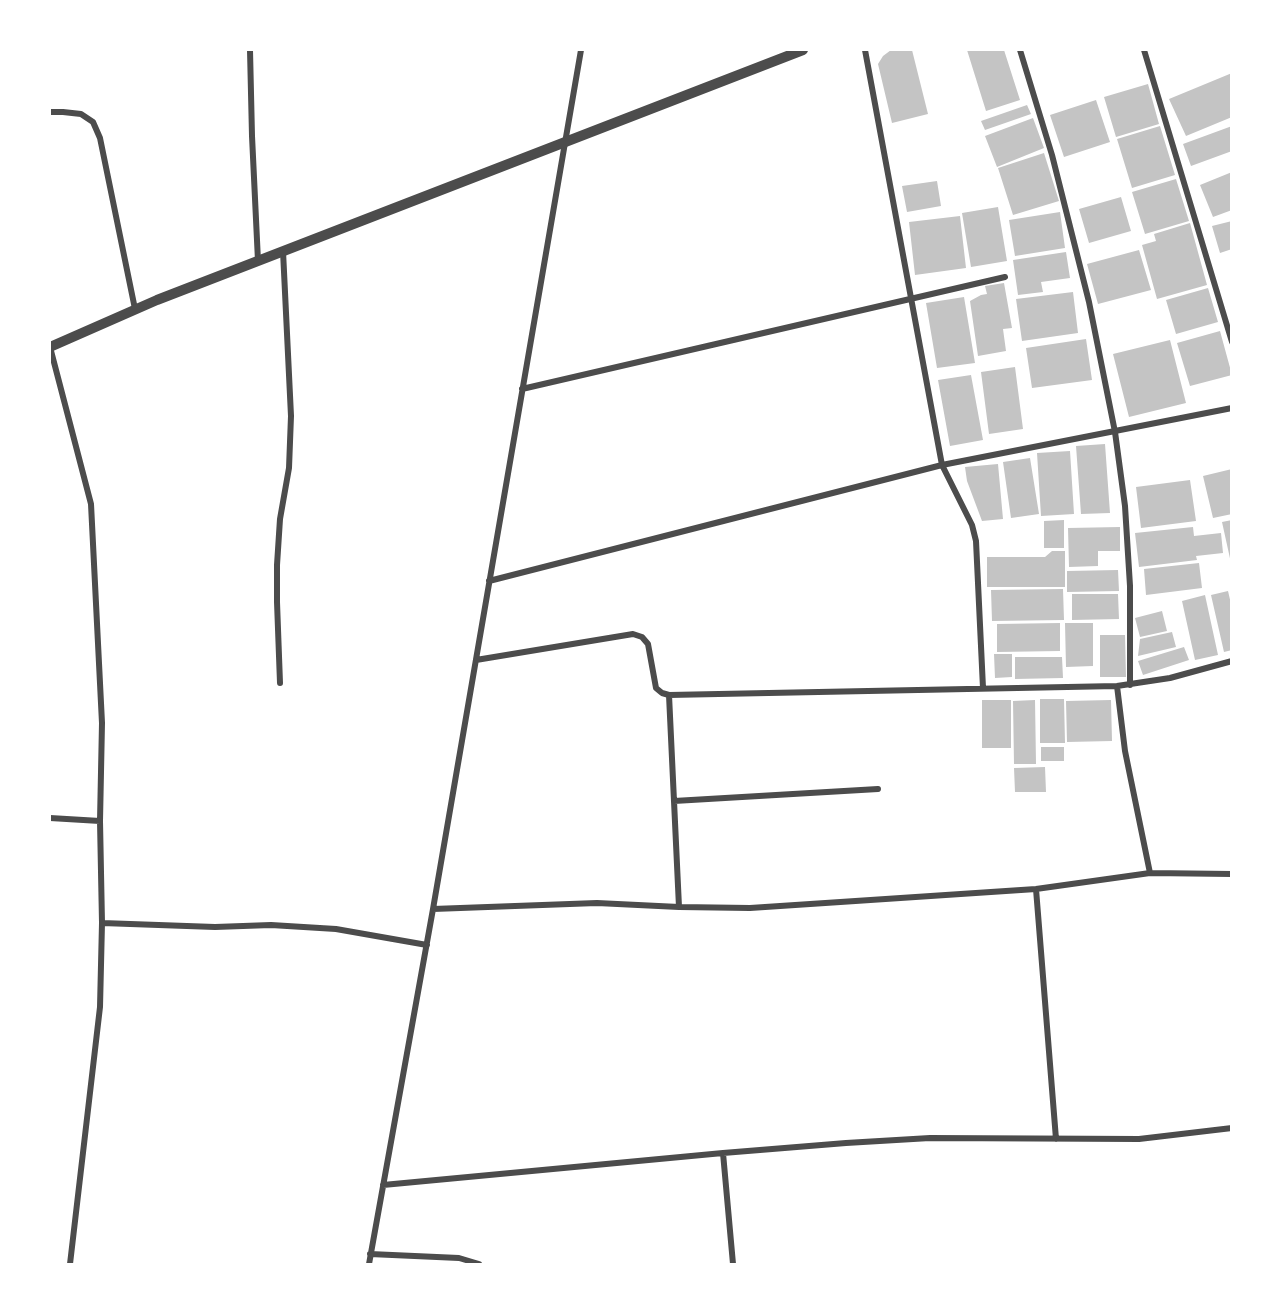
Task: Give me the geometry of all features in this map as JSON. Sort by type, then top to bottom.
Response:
[{"type":"street","points":[[250,50],[258,261]]},
{"type":"street","points":[[369,1264],[434,909],[581,50]]},
{"type":"street","points":[[70,1264],[100,1007],[102,723],[91,504],[50,347],[135,309],[803,50]]},
{"type":"street","points":[[866,50],[942,465],[972,525],[976,541],[983,688]]},
{"type":"street","points":[[1020,50],[1055,166],[1089,302],[1115,432],[1125,506],[1129,574],[1130,685]]},
{"type":"street","points":[[1144,50],[1232,342]]},
{"type":"street","points":[[50,112],[63,111],[81,114],[93,122],[100,138],[135,309]]},
{"type":"street","points":[[280,683],[277,565],[280,519],[289,468],[291,416],[283,251]]},
{"type":"street","points":[[522,389],[1005,278]]},
{"type":"street","points":[[489,581],[942,465],[1232,408]]},
{"type":"street","points":[[476,660],[633,634],[642,637],[648,644],[656,688],[662,693],[669,694],[1118,686],[1170,678],[1232,662]]},
{"type":"street","points":[[1118,686],[1125,751],[1150,873]]},
{"type":"street","points":[[669,694],[679,907]]},
{"type":"street","points":[[674,801],[878,789]]},
{"type":"street","points":[[50,818],[100,821]]},
{"type":"street","points":[[434,909],[597,903],[750,908],[1036,889],[1150,873],[1232,874]]},
{"type":"street","points":[[1036,889],[1056,1139]]},
{"type":"street","points":[[102,923],[215,927],[271,925],[336,929],[427,945]]},
{"type":"street","points":[[383,1185],[723,1153],[930,1138],[1139,1139],[1232,1128]]},
{"type":"street","points":[[723,1153],[733,1264]]},
{"type":"street","points":[[370,1254],[459,1258],[478,1264]]},
{"type":"building","points":[[891,50],[912,50],[928,114],[892,123],[878,64]]},
{"type":"building","points":[[967,50],[1004,50],[1020,100],[986,111]]},
{"type":"building","points":[[1232,73],[1232,117],[1186,136],[1169,99]]},
{"type":"building","points":[[1148,84],[1159,124],[1116,137],[1104,97]]},
{"type":"building","points":[[1096,100],[1110,142],[1064,157],[1050,115]]},
{"type":"building","points":[[1027,105],[1031,114],[985,130],[981,121]]},
{"type":"building","points":[[1033,118],[1044,148],[997,167],[985,136]]},
{"type":"building","points":[[1160,126],[1175,175],[1132,188],[1117,139]]},
{"type":"building","points":[[1232,126],[1232,151],[1191,166],[1183,144]]},
{"type":"building","points":[[1044,153],[1059,201],[1013,215],[998,168]]},
{"type":"building","points":[[1232,172],[1232,210],[1213,217],[1200,185]]},
{"type":"building","points":[[1176,179],[1189,221],[1145,234],[1132,192]]},
{"type":"building","points":[[937,181],[941,206],[907,212],[902,186]]},
{"type":"building","points":[[1121,197],[1131,231],[1089,243],[1079,209]]},
{"type":"building","points":[[998,207],[1007,261],[971,267],[962,213]]},
{"type":"building","points":[[1060,212],[1065,248],[1015,256],[1009,220]]},
{"type":"building","points":[[960,216],[966,268],[915,275],[909,222]]},
{"type":"building","points":[[1232,221],[1232,249],[1220,253],[1212,226]]},
{"type":"building","points":[[1190,223],[1207,285],[1157,299],[1142,245],[1156,241],[1154,234]]},
{"type":"building","points":[[1139,250],[1151,290],[1098,304],[1087,264]]},
{"type":"building","points":[[1066,252],[1070,278],[1041,282],[1043,292],[1018,295],[1013,260]]},
{"type":"building","points":[[1004,283],[1012,328],[1003,329],[1006,351],[978,356],[970,301],[987,294],[985,286]]},
{"type":"building","points":[[1208,288],[1218,322],[1176,334],[1166,300]]},
{"type":"building","points":[[1073,292],[1078,333],[1022,341],[1016,299]]},
{"type":"building","points":[[964,297],[975,363],[937,368],[926,303]]},
{"type":"building","points":[[1220,331],[1232,375],[1190,386],[1177,343]]},
{"type":"building","points":[[1086,339],[1092,380],[1032,388],[1026,348]]},
{"type":"building","points":[[1170,340],[1186,403],[1129,417],[1113,354]]},
{"type":"building","points":[[1015,367],[1023,429],[989,434],[981,372]]},
{"type":"building","points":[[971,375],[983,440],[950,446],[938,380]]},
{"type":"building","points":[[1105,444],[1110,513],[1081,514],[1076,446]]},
{"type":"building","points":[[1070,451],[1074,514],[1041,516],[1037,453]]},
{"type":"building","points":[[1030,458],[1039,514],[1011,518],[1003,462]]},
{"type":"building","points":[[998,464],[1003,519],[982,521],[967,481],[965,467]]},
{"type":"building","points":[[1232,469],[1232,514],[1213,518],[1203,476]]},
{"type":"building","points":[[1190,480],[1196,521],[1141,528],[1136,487]]},
{"type":"building","points":[[1064,520],[1064,548],[1044,548],[1044,521]]},
{"type":"building","points":[[1232,520],[1232,563],[1231,563],[1222,522]]},
{"type":"building","points":[[1120,527],[1120,551],[1098,551],[1098,566],[1069,567],[1068,528]]},
{"type":"building","points":[[1193,527],[1194,536],[1221,533],[1223,553],[1196,556],[1197,560],[1139,567],[1135,533]]},
{"type":"building","points":[[1052,551],[1065,551],[1065,587],[987,587],[987,557],[1045,557]]},
{"type":"building","points":[[1199,563],[1202,588],[1146,595],[1144,569]]},
{"type":"building","points":[[1118,570],[1119,591],[1067,592],[1067,571]]},
{"type":"building","points":[[1063,589],[1064,620],[992,621],[991,590]]},
{"type":"building","points":[[1228,591],[1232,608],[1232,650],[1224,652],[1211,595]]},
{"type":"building","points":[[1072,594],[1118,594],[1119,619],[1072,620]]},
{"type":"building","points":[[1205,595],[1218,655],[1195,660],[1182,601]]},
{"type":"building","points":[[1162,611],[1167,631],[1140,637],[1135,618]]},
{"type":"building","points":[[1060,623],[1060,651],[997,652],[997,624]]},
{"type":"building","points":[[1065,623],[1093,623],[1093,666],[1066,667]]},
{"type":"building","points":[[1172,632],[1176,647],[1138,656],[1140,639]]},
{"type":"building","points":[[1100,635],[1125,635],[1126,677],[1100,677]]},
{"type":"building","points":[[1184,647],[1189,660],[1143,675],[1138,661]]},
{"type":"building","points":[[994,654],[1012,654],[1012,677],[995,678]]},
{"type":"building","points":[[1015,657],[1062,657],[1063,678],[1015,679]]},
{"type":"building","points":[[1040,699],[1064,699],[1065,743],[1040,743]]},
{"type":"building","points":[[982,700],[1011,700],[1011,748],[982,748]]},
{"type":"building","points":[[1035,700],[1036,764],[1014,764],[1013,701]]},
{"type":"building","points":[[1111,700],[1112,741],[1067,742],[1066,701]]},
{"type":"building","points":[[1041,747],[1064,747],[1064,761],[1041,761]]},
{"type":"building","points":[[1045,767],[1046,792],[1015,792],[1014,768]]}]
